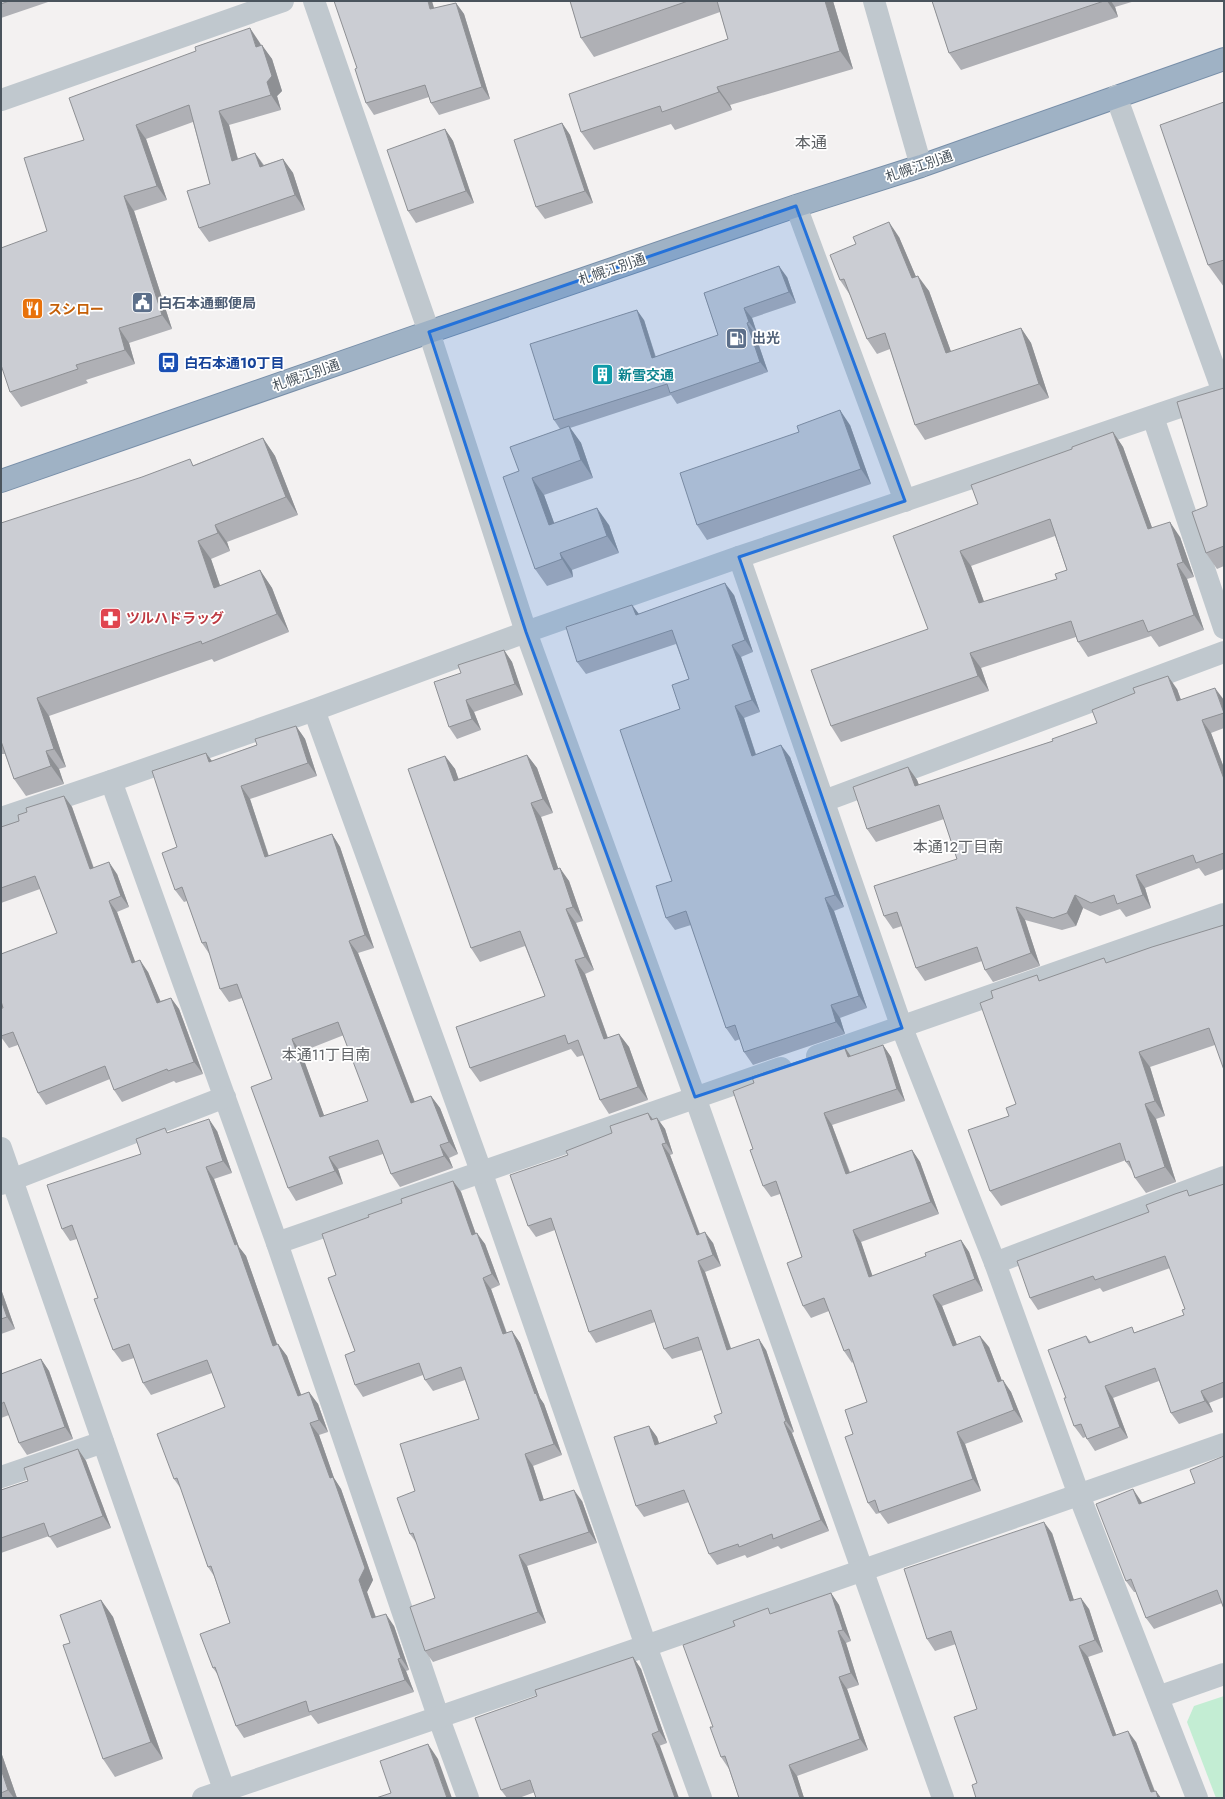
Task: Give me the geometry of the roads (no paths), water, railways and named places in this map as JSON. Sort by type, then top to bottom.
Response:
[{"type":"highway","name":"札幌江別通","points":[[1,481],[796,206],[921,166],[1224,59]]},
{"type":"street","points":[[1,100],[283,1]]},
{"type":"street","points":[[314,1],[429,332],[526,632],[695,1097],[943,1798]]},
{"type":"street","points":[[874,1],[921,166]]},
{"type":"street","points":[[1,818],[314,710],[526,632],[739,557],[1224,392],[1116,96]]},
{"type":"street","points":[[796,206],[905,501]]},
{"type":"street","points":[[1153,417],[1224,628]]},
{"type":"street","points":[[739,557],[902,1028],[995,1263],[1079,1494],[1197,1798]]},
{"type":"street","points":[[824,801],[1224,652]]},
{"type":"street","points":[[314,710],[481,1171],[646,1646],[701,1798]]},
{"type":"street","points":[[111,781],[277,1243],[438,1716],[468,1798]]},
{"type":"street","points":[[277,1243],[695,1097],[902,1028],[1224,914]]},
{"type":"street","points":[[7,1182],[225,1097]]},
{"type":"street","points":[[1,1148],[7,1182],[103,1442],[225,1794]]},
{"type":"street","points":[[995,1263],[1224,1178]]},
{"type":"street","points":[[1,1477],[103,1442]]},
{"type":"street","points":[[203,1798],[225,1794],[438,1716],[646,1646],[1224,1444]]},
{"type":"street","points":[[1158,1697],[1224,1674]]},
{"type":"place","name":"白石本通郵便局","points":[[143,303]]},
{"type":"place","name":"スシロー","points":[[32,309]]},
{"type":"place","name":"出光","points":[[737,338]]},
{"type":"place","name":"白石本通10丁目","points":[[168,363]]},
{"type":"place","name":"新雪交通","points":[[603,375]]},
{"type":"place","name":"ツルハドラッグ","points":[[111,618]]},
{"type":"district","name":"本通","points":[[811,142]]},
{"type":"district","name":"本通12丁目南","points":[[958,847]]},
{"type":"district","name":"本通11丁目南","points":[[326,1055]]}]
